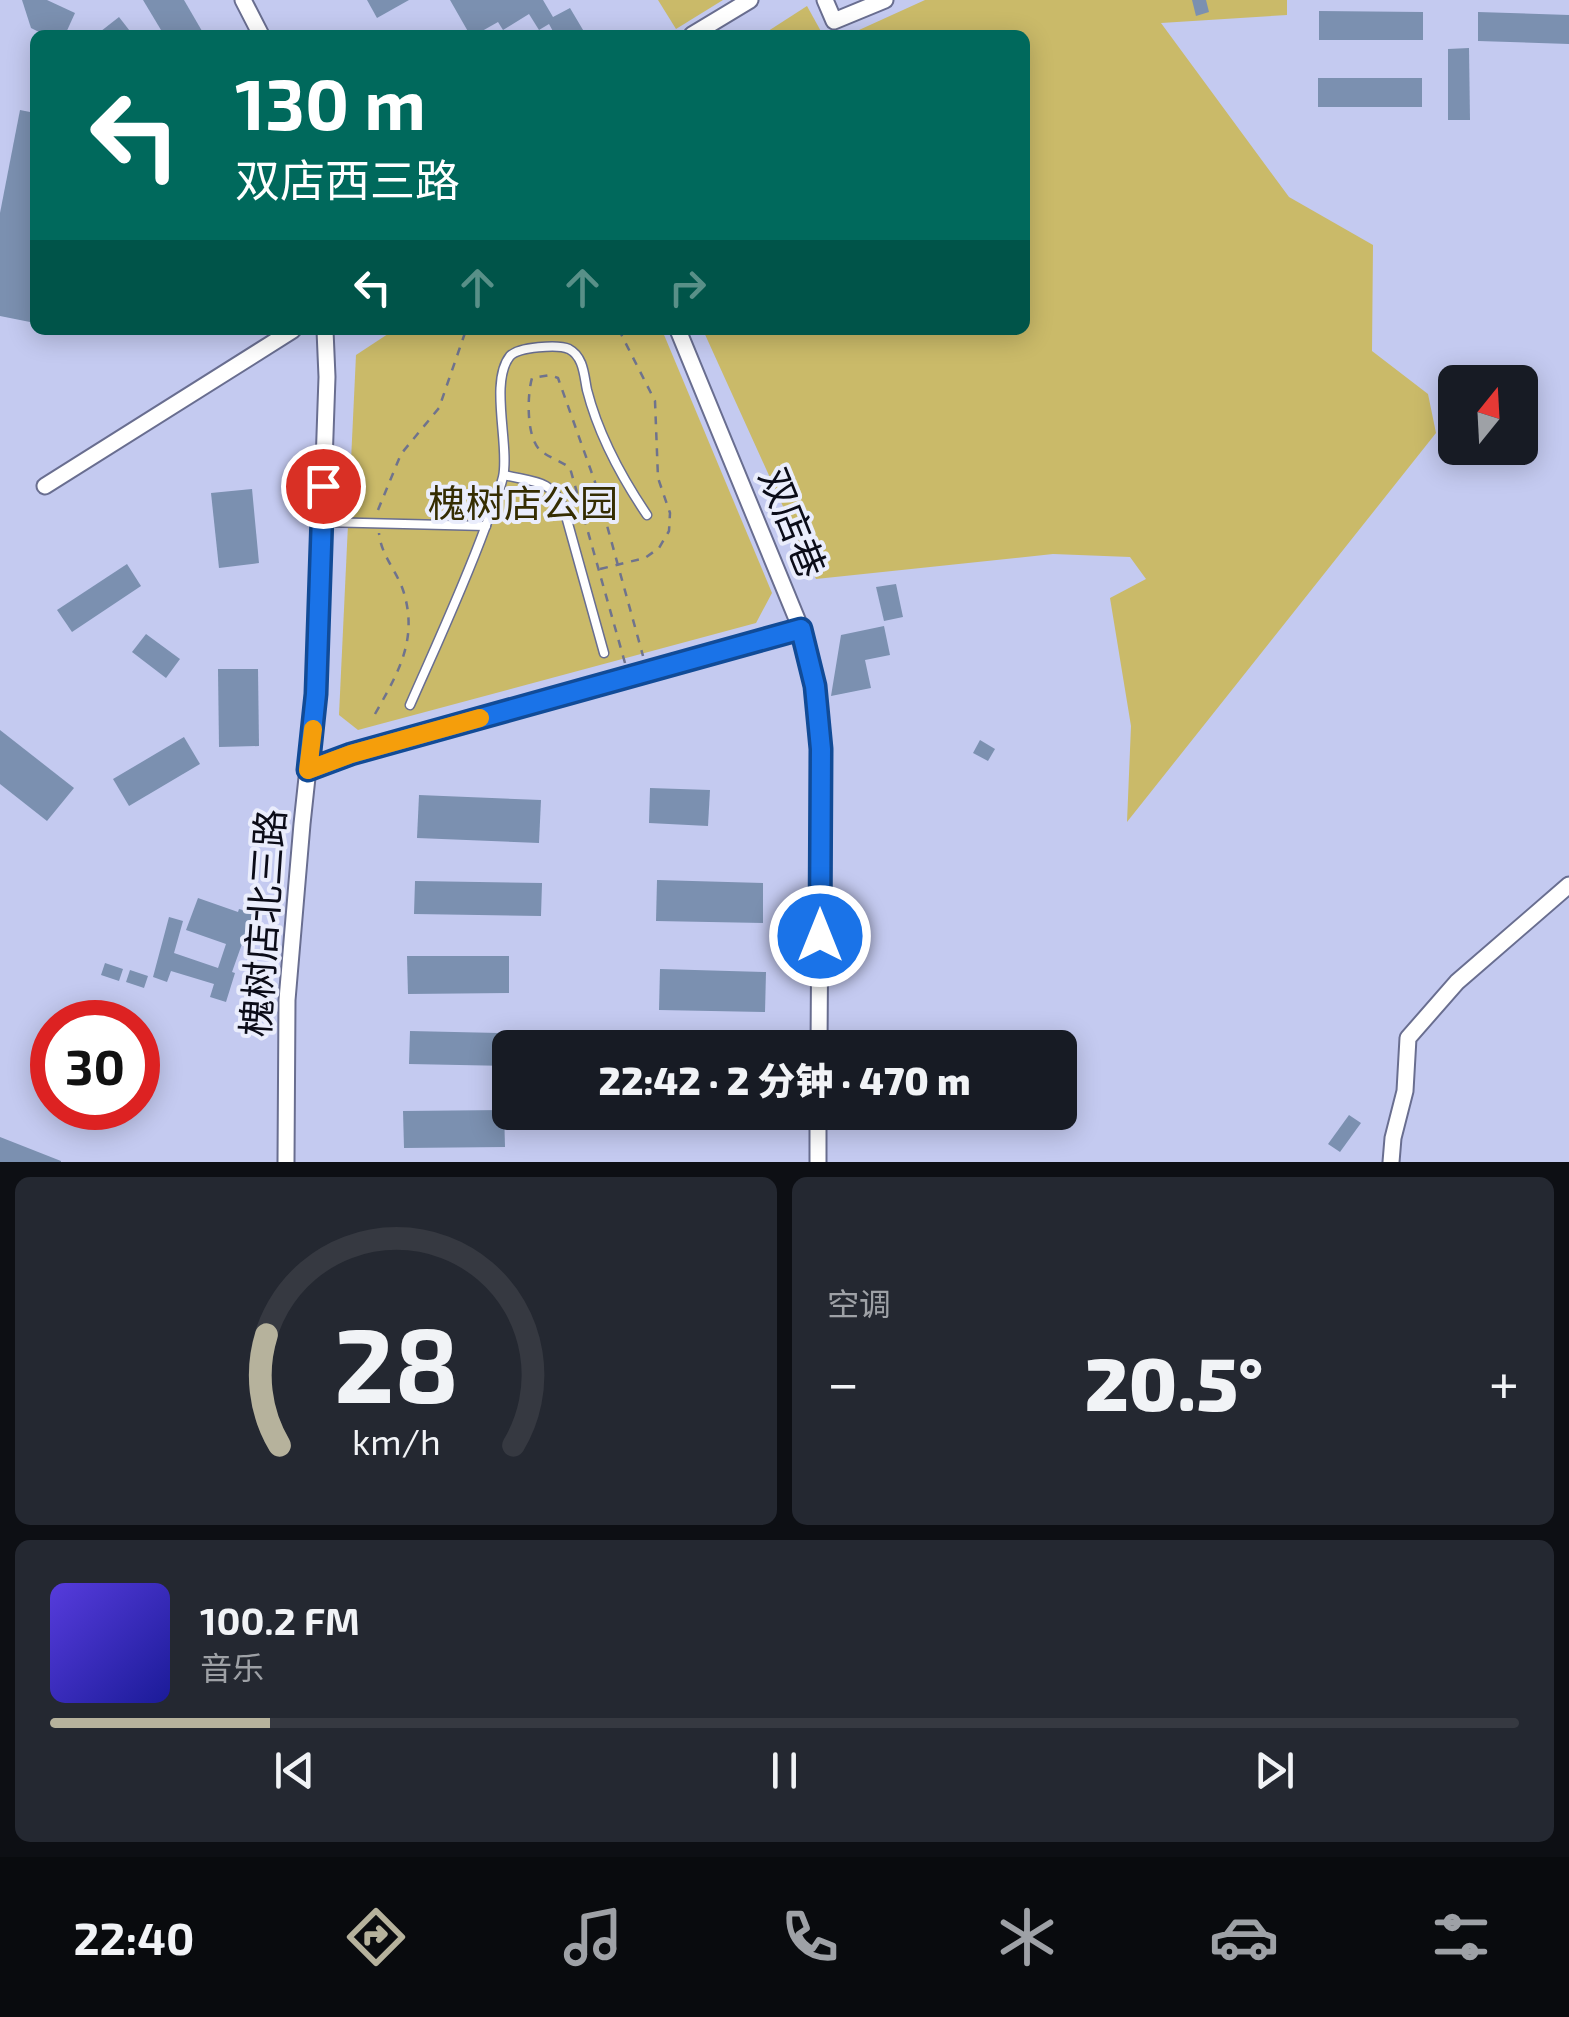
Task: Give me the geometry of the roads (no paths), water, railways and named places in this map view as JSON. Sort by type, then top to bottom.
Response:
[{"type":"street","points":[[243,0],[258,30]]},
{"type":"street","points":[[700,30],[750,0]]},
{"type":"street","points":[[825,0],[834,21],[862,4],[885,0]]},
{"type":"street","points":[[45,486],[285,335]]},
{"type":"street","name":"槐树店北三路","points":[[286,1162],[287,1000],[316,694],[325,335]]},
{"type":"street","name":"双店巷","points":[[680,335],[801,629],[815,686],[821,749],[818,1030]]},
{"type":"street","points":[[308,770],[351,754],[801,629]]},
{"type":"street","points":[[1391,1162],[1392,1138],[1405,1091],[1408,1038],[1457,982],[1569,885]]},
{"type":"street","points":[[818,1130],[818,1162]]},
{"type":"lane","points":[[410,705],[470,568],[504,475],[501,386],[510,356],[520,350],[556,346],[569,349],[578,358],[610,449],[646,514]]},
{"type":"lane","points":[[504,475],[543,484],[558,493],[604,653]]},
{"type":"lane","points":[[322,522],[486,526]]},
{"type":"park label","name":"槐树店公园","points":[[523,504]]}]
